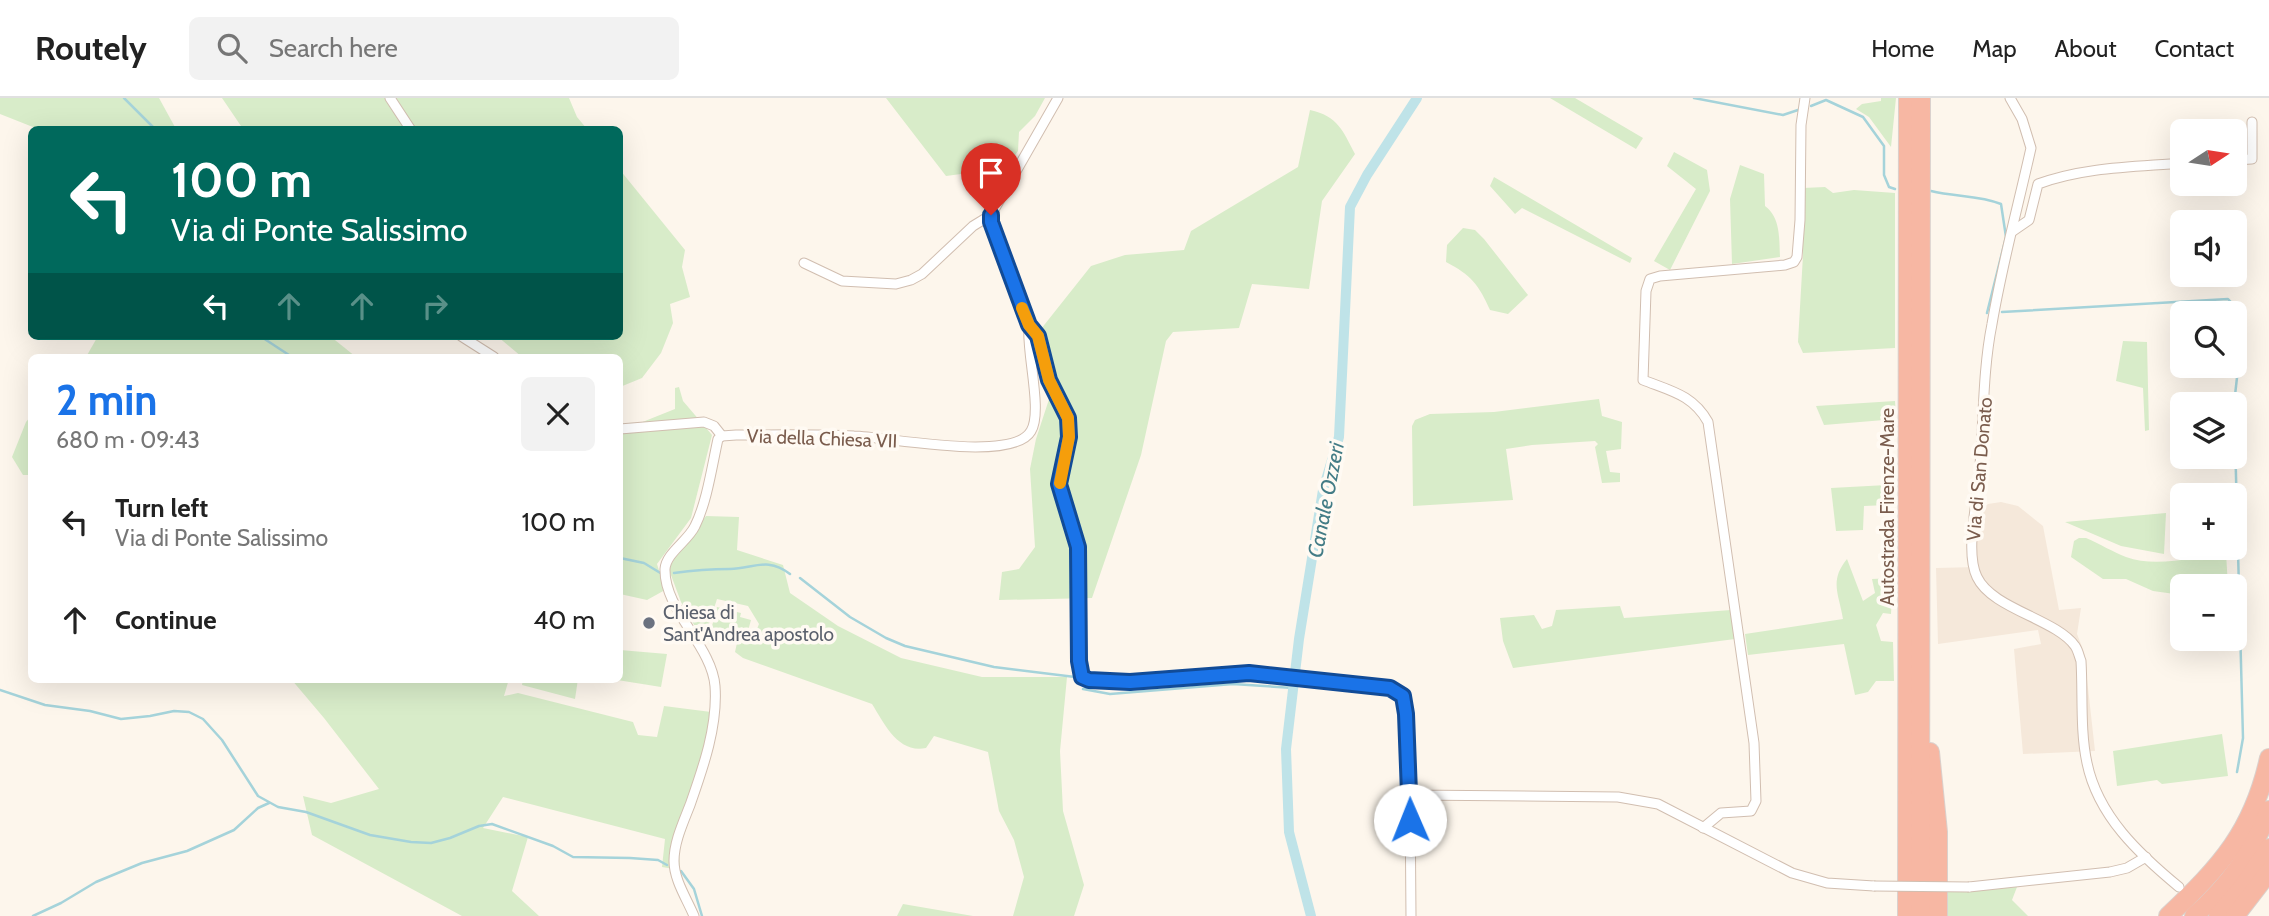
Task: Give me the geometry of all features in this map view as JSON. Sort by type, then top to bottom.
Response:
[{"type":"highway","name":"Autostrada Firenze-Mare","points":[[1907,916],[1908,98]]},
{"type":"highway","name":"Autostrada Firenze-Mare","points":[[1920,916],[1921,98]]},
{"type":"highway","points":[[1920,638],[1938,832],[1938,916]]},
{"type":"highway","points":[[2168,916],[2208,879],[2239,836],[2259,794],[2269,758]]},
{"type":"highway","points":[[2193,916],[2217,893],[2243,860],[2259,835],[2269,810]]},
{"type":"highway","points":[[2222,916],[2269,848]]},
{"type":"highway","points":[[2222,916],[2269,872]]},
{"type":"highway","points":[[2249,916],[2269,884]]},
{"type":"street","points":[[390,98],[408,126]]},
{"type":"street","points":[[804,263],[842,281],[896,284],[922,274],[973,226],[991,215],[1058,98]]},
{"type":"street","points":[[1703,828],[1721,813],[1751,811],[1756,801],[1754,743],[1708,422],[1700,407],[1682,396],[1643,380],[1646,291],[1650,279],[1660,276],[1794,262],[1797,257],[1800,220],[1799,167],[1805,98]]},
{"type":"street","name":"Via di San Donato","points":[[2010,98],[2022,119],[2031,148],[1987,354],[1980,474],[1972,545],[1975,573],[1981,585],[1995,596],[2065,636],[2076,646],[2081,661],[2087,762],[2098,797],[2114,823],[2179,887]]},
{"type":"street","points":[[2247,159],[2252,159],[2252,121]]},
{"type":"street","points":[[2013,232],[2029,220],[2038,184],[2060,176],[2095,170],[2170,164]]},
{"type":"street","points":[[991,215],[991,222],[1029,325],[1038,336],[1049,380],[1068,418],[1069,437],[1059,484],[1078,547],[1079,661],[1082,677],[1089,680],[1130,682],[1249,673],[1390,688],[1403,696],[1410,795],[1411,916]]},
{"type":"street","name":"Via della Chiesa VII","points":[[694,916],[676,873],[674,861],[681,829],[705,759],[714,711],[715,684],[708,662],[670,592],[665,567],[694,528],[719,439],[722,436],[855,436],[963,447],[1019,443],[1031,432],[1037,414],[1027,343],[1029,325]]},
{"type":"street","points":[[467,340],[490,354]]},
{"type":"street","points":[[623,429],[704,422],[714,426],[722,436]]},
{"type":"street","points":[[1410,795],[1618,797],[1658,804],[1768,862],[1799,875],[1836,884],[1969,887],[2110,872],[2127,868],[2146,857]]},
{"type":"shaded area","points":[[2001,502],[2018,506],[2043,526],[2059,610],[2081,608],[2077,634],[2084,652],[2095,751],[2023,754],[2014,649],[2041,644],[2038,630],[1938,644],[1936,568],[1977,567],[1977,514],[1988,504]]},
{"type":"green space","points":[[0,98],[159,98],[174,126],[30,126],[0,114]]},
{"type":"green space","points":[[222,98],[569,98],[577,117],[584,126],[241,126]]},
{"type":"green space","points":[[886,98],[1045,98],[1035,116],[1019,132],[1018,151],[1006,168],[946,176]]},
{"type":"green space","points":[[1550,98],[1575,98],[1643,138],[1636,149]]},
{"type":"green space","points":[[1881,98],[1896,98],[1891,147],[1869,117],[1856,109],[1862,104],[1881,101]]},
{"type":"green space","points":[[1310,110],[1333,120],[1355,154],[1322,201],[1309,289],[1252,284],[1239,328],[1173,332],[1166,341],[1141,455],[1092,598],[999,600],[1002,572],[1019,569],[1035,547],[1030,469],[1036,439],[1054,384],[1041,329],[1091,266],[1125,255],[1184,250],[1191,231],[1298,167]]},
{"type":"green space","points":[[1674,152],[1707,170],[1710,191],[1670,270],[1654,261],[1696,189],[1667,166]]},
{"type":"green space","points":[[1740,165],[1764,174],[1765,206],[1777,223],[1780,257],[1732,264],[1730,199]]},
{"type":"green space","points":[[623,174],[685,250],[682,267],[690,297],[670,304],[673,323],[661,353],[642,378],[623,386],[623,354],[518,354],[502,340],[623,340]]},
{"type":"green space","points":[[1494,177],[1632,258],[1630,263],[1522,208],[1515,214],[1490,186]]},
{"type":"green space","points":[[1825,187],[1833,193],[1854,190],[1895,193],[1895,348],[1803,353],[1798,342],[1803,255],[1803,188]]},
{"type":"green space","points":[[1463,228],[1475,230],[1484,239],[1528,295],[1508,314],[1490,310],[1473,281],[1446,262],[1447,245]]},
{"type":"green space","points":[[96,340],[335,340],[352,354],[88,354]]},
{"type":"green space","points":[[2123,341],[2147,342],[2149,430],[2145,431],[2143,388],[2116,381]]},
{"type":"green space","points":[[679,387],[683,401],[712,435],[691,518],[657,564],[665,590],[647,600],[623,595],[623,430],[675,409],[675,388]]},
{"type":"green space","points":[[1599,399],[1602,416],[1622,422],[1621,449],[1606,451],[1610,472],[1620,473],[1620,482],[1602,483],[1595,447],[1598,444],[1595,441],[1532,445],[1506,449],[1513,500],[1413,506],[1412,426],[1415,420],[1430,414],[1494,412]]},
{"type":"green space","points":[[1895,401],[1896,419],[1824,425],[1816,406]]},
{"type":"green space","points":[[28,420],[28,475],[23,475],[12,457]]},
{"type":"green space","points":[[1887,485],[1887,505],[1864,506],[1863,530],[1836,531],[1831,488]]},
{"type":"green space","points":[[2166,513],[2164,554],[2121,546],[2065,522]]},
{"type":"green space","points":[[706,516],[739,517],[737,550],[783,565],[790,593],[838,626],[901,658],[982,677],[1067,677],[1060,751],[1063,811],[1084,885],[1074,916],[1013,916],[1024,877],[1014,840],[999,811],[988,752],[934,736],[926,748],[907,746],[887,728],[872,704],[743,658],[735,652],[737,643],[754,636],[759,624],[748,606],[717,599],[709,624],[697,630],[681,602],[668,567]]},
{"type":"green space","points":[[2086,538],[2126,557],[2150,562],[2226,560],[2227,574],[2170,574],[2170,593],[2153,591],[2126,579],[2103,579],[2071,557],[2074,541]]},
{"type":"green space","points":[[1847,559],[1863,601],[1875,593],[1872,579],[1893,578],[1891,614],[1883,613],[1876,625],[1881,641],[1893,642],[1894,681],[1876,681],[1868,692],[1855,695],[1844,644],[1748,655],[1745,634],[1843,619],[1837,581],[1841,567]]},
{"type":"green space","points":[[1620,606],[1624,618],[1731,610],[1735,639],[1513,668],[1503,641],[1500,618],[1534,615],[1542,629],[1552,626],[1556,610]]},
{"type":"green space","points":[[717,607],[741,613],[740,617],[751,620],[746,638],[711,630]]},
{"type":"green space","points":[[623,650],[667,654],[661,687],[623,681]]},
{"type":"green space","points":[[294,683],[508,683],[504,696],[518,693],[633,722],[638,735],[657,737],[664,706],[719,713],[703,779],[679,850],[680,870],[662,867],[665,839],[503,797],[483,828],[528,837],[512,891],[539,916],[462,916],[312,835],[303,796],[331,803],[379,789]]},
{"type":"green space","points":[[522,683],[577,683],[575,699]]},
{"type":"green space","points":[[2222,734],[2228,776],[2162,784],[2157,780],[2117,786],[2113,751]]},
{"type":"green space","points":[[2017,887],[2012,900],[2028,916],[1947,916],[1946,892]]},
{"type":"green space","points":[[903,904],[973,916],[897,916]]},
{"type":"waterway","points":[[124,98],[152,126]]},
{"type":"waterway","name":"Canale Ozzeri","points":[[1311,916],[1289,832],[1286,749],[1299,639],[1323,490],[1339,437],[1350,207],[1367,175],[1417,98]]},
{"type":"waterway","points":[[1694,98],[1783,115],[1798,110]]},
{"type":"waterway","points":[[1811,106],[1826,100],[1863,117],[1884,146],[1884,175],[1889,187],[1895,189]]},
{"type":"waterway","points":[[1931,191],[2001,204],[2006,237],[1987,313]]},
{"type":"waterway","points":[[2002,312],[2228,299],[2244,316],[2235,392]]},
{"type":"waterway","points":[[266,340],[287,354]]},
{"type":"waterway","points":[[2236,469],[2243,738],[2237,772]]},
{"type":"waterway","points":[[623,559],[644,563],[662,574]]},
{"type":"waterway","points":[[674,573],[767,565],[790,574]]},
{"type":"waterway","points":[[800,578],[850,617],[905,646],[994,667],[1075,677]]},
{"type":"waterway","points":[[1083,689],[1110,694],[1233,684],[1293,688]]},
{"type":"waterway","points":[[0,690],[45,705],[90,711],[121,719],[174,711],[189,712],[203,719],[222,740],[258,796],[278,807],[306,812],[370,835],[431,843],[492,824],[553,846],[573,857],[658,860],[667,865]]},
{"type":"waterway","points":[[33,916],[96,882],[142,863],[187,851],[234,830],[258,808],[269,803]]},
{"type":"waterway","points":[[681,871],[694,889],[702,916]]},
{"type":"slow traffic","points":[[1022,308],[1029,325],[1038,336],[1049,380],[1068,418],[1069,437],[1060,483]]},
{"type":"place","name":"Chiesa di Sant'Andrea apostolo","points":[[649,623]]},
{"type":"route","points":[[991,215],[991,222],[1018,297],[1029,325],[1038,336],[1049,380],[1068,418],[1069,437],[1059,484],[1078,547],[1079,661],[1082,677],[1089,680],[1130,682],[1249,673],[1390,688],[1403,696],[1406,714],[1410,820]]}]
